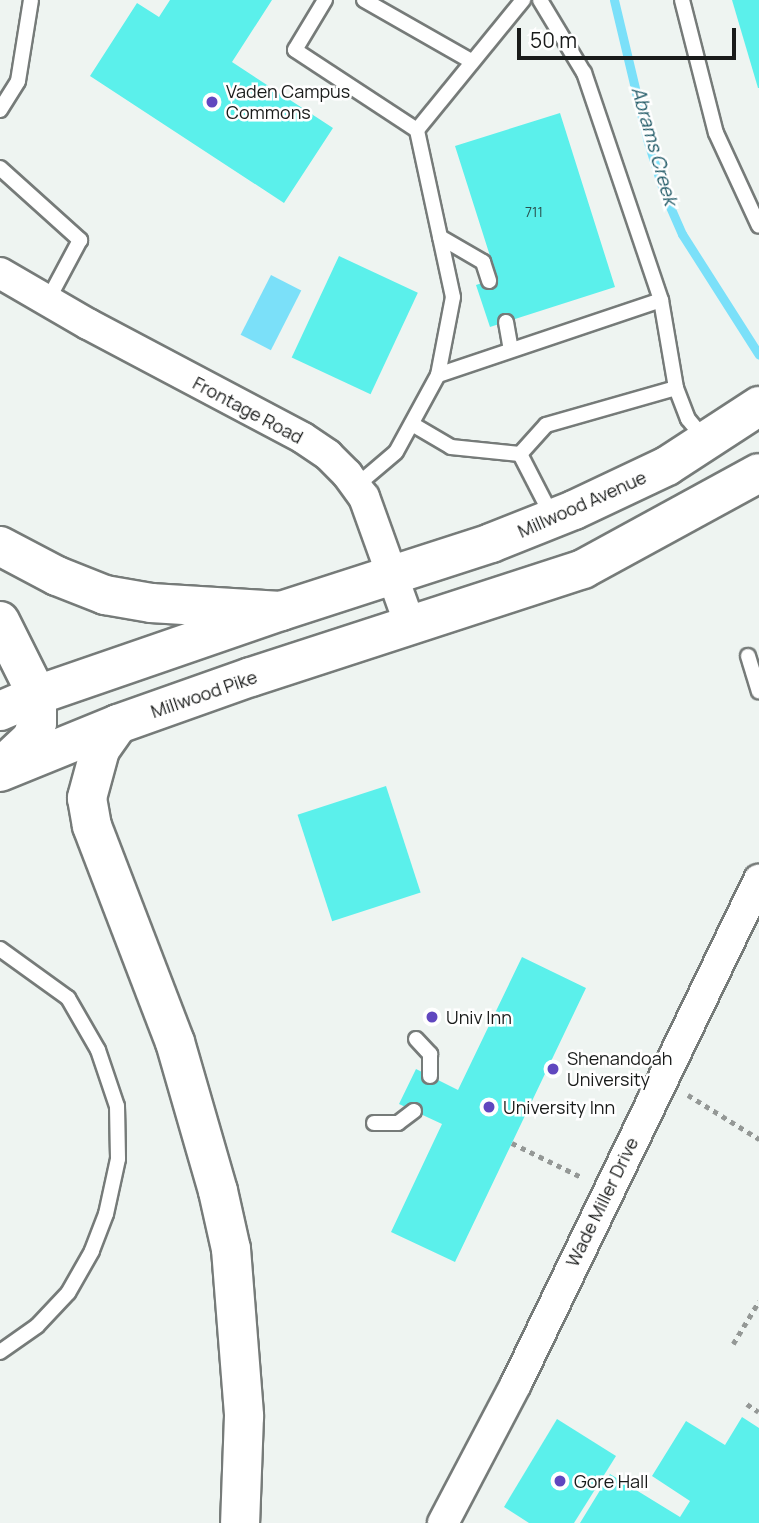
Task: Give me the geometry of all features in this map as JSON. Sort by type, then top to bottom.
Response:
[{"type":"main road","name":"Millwood Avenue","points":[[392,575],[491,543],[667,466],[759,407]]},
{"type":"main road","points":[[410,625],[583,569],[759,473]]},
{"type":"main road","points":[[0,546],[57,576],[105,595],[151,603],[281,611]]},
{"type":"main road","points":[[0,711],[37,695],[392,575]]},
{"type":"main road","points":[[0,621],[37,695],[37,723],[32,738],[0,770]]},
{"type":"main road","name":"Millwood Pike","points":[[0,770],[118,724],[410,625]]},
{"type":"main road","points":[[118,724],[100,750],[91,775],[88,798],[90,817],[175,1042],[215,1179],[231,1249],[244,1416],[240,1523]]},
{"type":"street","name":"Frontage Road","points":[[0,273],[303,438],[328,456],[364,497],[410,625]]},
{"type":"street","name":"Wade Miller Drive","points":[[443,1523],[516,1384],[759,880]]},
{"type":"lane","points":[[0,110],[18,80],[31,0]]},
{"type":"lane","points":[[325,0],[295,50],[417,130],[453,297],[438,375],[396,452],[356,486]]},
{"type":"lane","points":[[364,0],[471,61]]},
{"type":"lane","points":[[417,130],[523,0]]},
{"type":"lane","points":[[540,0],[584,73],[661,300],[676,388],[688,419],[706,441]]},
{"type":"lane","points":[[682,0],[716,134],[759,226]]},
{"type":"lane","points":[[0,168],[80,240],[48,300]]},
{"type":"lane","points":[[440,237],[483,262],[489,281]]},
{"type":"lane","points":[[438,375],[661,300]]},
{"type":"lane","points":[[506,321],[511,350]]},
{"type":"lane","points":[[520,454],[546,425],[676,388]]},
{"type":"lane","points":[[412,424],[452,447],[520,454]]},
{"type":"lane","points":[[520,454],[553,518]]},
{"type":"lane","points":[[748,656],[759,691]]},
{"type":"lane","points":[[0,949],[68,998],[98,1049],[117,1106],[118,1159],[106,1213],[92,1251],[68,1293],[37,1326],[0,1352]]},
{"type":"lane","points":[[416,1038],[430,1054],[430,1076]]},
{"type":"lane","points":[[374,1123],[398,1123],[414,1111]]},
{"type":"path","points":[[662,1078],[759,1139]]},
{"type":"path","points":[[512,1143],[592,1183]]},
{"type":"path","points":[[733,1344],[759,1301]]},
{"type":"path","points":[[747,1404],[759,1412]]},
{"type":"water","points":[[271,275],[301,290],[271,350],[241,335]]},
{"type":"building","name":"Vaden Campus Commons","points":[[170,0],[272,0],[232,62],[333,128],[284,203],[90,76],[137,3],[159,17]]},
{"type":"building","points":[[732,0],[759,0],[759,88],[758,88]]},
{"type":"building","points":[[560,113],[615,287],[490,327],[476,285],[497,278],[455,146]]},
{"type":"building","points":[[339,256],[418,293],[371,394],[292,358]]},
{"type":"building","points":[[386,786],[421,893],[332,921],[298,815]]},
{"type":"building","name":"University Inn","points":[[522,957],[586,988],[455,1262],[391,1232],[442,1124],[399,1104],[416,1069],[458,1090]]},
{"type":"building","points":[[742,1417],[759,1428],[759,1523],[580,1523],[610,1474],[680,1517],[690,1501],[652,1476],[686,1421],[725,1445]]},
{"type":"building","name":"Gore Hall","points":[[557,1419],[616,1456],[574,1523],[529,1523],[504,1507]]},
{"type":"waterway","name":"Abrams Creek","points":[[614,0],[647,139],[664,193],[682,234],[759,355]]},
{"type":"place","name":"Vaden Campus Commons","points":[[212,102]]},
{"type":"place","name":"Univ Inn","points":[[432,1017]]},
{"type":"place","name":"Shenandoah University","points":[[553,1069]]},
{"type":"place","name":"University Inn","points":[[489,1107]]},
{"type":"place","name":"Gore Hall","points":[[560,1481]]}]
